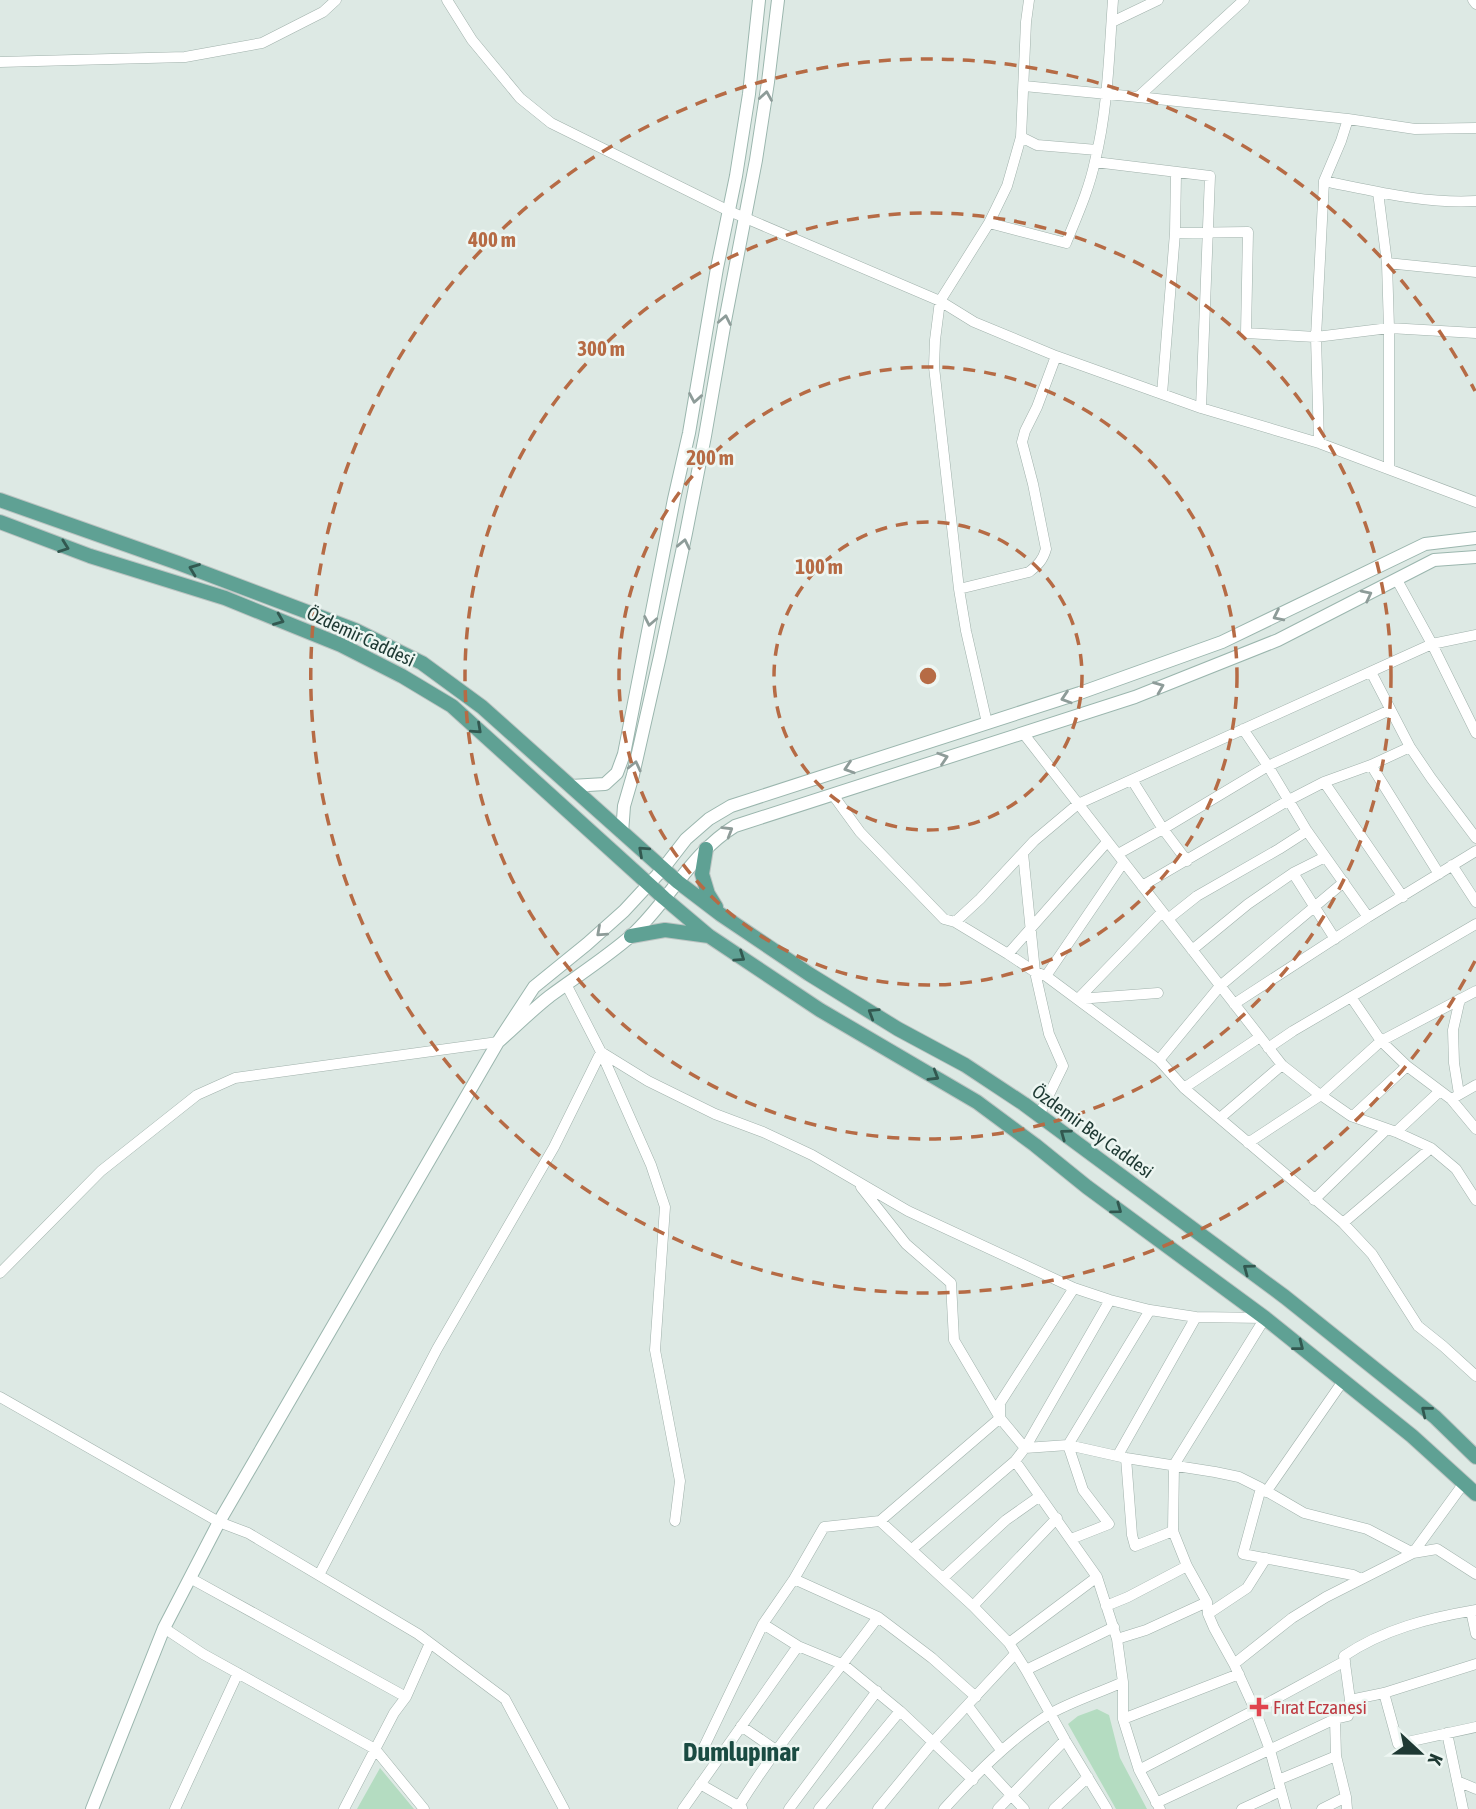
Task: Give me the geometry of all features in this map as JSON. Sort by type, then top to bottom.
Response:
[{"type":"main road","points":[[571,786],[605,784],[617,773],[624,754],[689,433],[717,268],[736,176],[749,94],[759,0]]},
{"type":"main road","points":[[622,833],[624,806],[687,533],[756,160],[778,0]]},
{"type":"main road","name":"Özdemir Caddesi","points":[[4,500],[355,630],[422,663],[482,707],[663,870]]},
{"type":"main road","name":"Özdemir Caddesi","points":[[0,522],[90,556],[225,598],[341,645],[402,676],[452,706],[709,936],[820,1010],[977,1102],[1265,1318],[1412,1436],[1476,1494]]},
{"type":"main road","points":[[92,1809],[164,1628],[219,1522],[498,1042],[534,987],[624,911],[663,870],[686,839],[709,819],[731,806],[1080,693],[1222,642],[1425,544],[1476,538]]},
{"type":"main road","points":[[498,1042],[547,998],[631,936],[651,917],[706,849],[719,836],[735,826],[1135,697],[1278,640],[1434,560],[1476,557]]},
{"type":"main road","points":[[706,849],[702,874],[708,894],[720,914]]},
{"type":"main road","name":"Özdemir Bey Caddesi","points":[[663,870],[720,914],[809,974],[898,1029],[965,1065],[1039,1115],[1285,1297],[1434,1418],[1476,1457]]},
{"type":"main road","points":[[631,936],[665,930],[709,936]]},
{"type":"street","points":[[0,62],[185,57],[262,43],[323,12],[335,0]]},
{"type":"street","points":[[447,0],[472,40],[520,98],[551,123],[729,211],[940,301],[974,322],[1056,356],[1201,408],[1320,443],[1476,502]]},
{"type":"street","points":[[987,723],[959,589],[934,366],[935,340],[940,301],[989,223],[1007,186],[1021,137],[1029,0]]},
{"type":"street","points":[[989,223],[1066,243],[1084,201],[1095,162],[1107,94],[1113,0]]},
{"type":"street","points":[[1112,22],[1158,0]]},
{"type":"street","points":[[1138,97],[1244,0]]},
{"type":"street","points":[[1024,86],[1415,128],[1476,128]]},
{"type":"street","points":[[1320,443],[1316,337],[1324,181],[1348,119]]},
{"type":"street","points":[[1021,137],[1037,145],[1097,150]]},
{"type":"street","points":[[1095,162],[1210,176],[1201,408]]},
{"type":"street","points":[[1162,394],[1175,233],[1176,173]]},
{"type":"street","points":[[1324,181],[1400,196],[1476,201]]},
{"type":"street","points":[[1378,192],[1387,263],[1390,468]]},
{"type":"street","points":[[1175,233],[1248,232],[1245,333],[1316,337],[1389,328],[1476,333]]},
{"type":"street","points":[[1387,263],[1476,272]]},
{"type":"street","points":[[959,589],[1029,572],[1044,557],[1046,549],[1022,442],[1024,430],[1037,407],[1056,356]]},
{"type":"street","points":[[1397,580],[1476,733]]},
{"type":"street","points":[[955,922],[1034,841],[1078,804],[1432,644],[1476,635]]},
{"type":"street","points":[[1371,671],[1410,747],[1476,838]]},
{"type":"street","points":[[1046,976],[1121,858],[1268,766],[1390,710]]},
{"type":"street","points":[[1243,729],[1307,831],[1368,917]]},
{"type":"street","points":[[1023,733],[1282,1065],[1353,1116],[1430,1148],[1456,1169],[1475,1196]]},
{"type":"street","points":[[1142,886],[1289,800],[1324,782],[1410,747]]},
{"type":"street","points":[[1371,765],[1439,874]]},
{"type":"street","points":[[1132,780],[1163,830],[1187,860]]},
{"type":"street","points":[[1324,782],[1403,897]]},
{"type":"street","points":[[834,795],[860,832],[944,919],[955,922],[1035,972],[1046,976],[1159,1060],[1184,1088],[1343,1223],[1372,1254],[1418,1326],[1476,1376]]},
{"type":"street","points":[[1078,999],[1165,916],[1307,831]]},
{"type":"street","points":[[1008,954],[1107,842]]},
{"type":"street","points":[[1234,1004],[1476,851]]},
{"type":"street","points":[[1023,853],[1035,972],[1049,1034],[1063,1066],[1039,1115]]},
{"type":"street","points":[[1192,950],[1248,904],[1293,873],[1325,857]]},
{"type":"street","points":[[1452,865],[1476,902]]},
{"type":"street","points":[[1293,873],[1335,939]]},
{"type":"street","points":[[1159,1060],[1220,986],[1344,882]]},
{"type":"street","points":[[1268,1048],[1476,924]]},
{"type":"street","points":[[566,984],[601,1052],[652,1165],[665,1207],[655,1350],[680,1480],[675,1521]]},
{"type":"street","points":[[1248,1143],[1321,1095],[1381,1041],[1476,991]]},
{"type":"street","points":[[1078,999],[1157,993]]},
{"type":"street","points":[[1351,997],[1381,1041],[1407,1066],[1440,1091],[1455,1097]]},
{"type":"street","points":[[1460,999],[1453,1030],[1455,1097],[1476,1129]]},
{"type":"street","points":[[1184,1088],[1259,1037]]},
{"type":"street","points":[[0,1273],[101,1171],[197,1095],[235,1078],[498,1042]]},
{"type":"street","points":[[601,1052],[648,1081],[715,1114],[763,1132],[812,1155],[908,1211],[1074,1288],[1150,1310],[1196,1317],[1265,1318]]},
{"type":"street","points":[[319,1575],[437,1349],[554,1147],[601,1052]]},
{"type":"street","points":[[1220,1118],[1282,1065]]},
{"type":"street","points":[[1353,1116],[1407,1066]]},
{"type":"street","points":[[1455,1097],[1476,1085]]},
{"type":"street","points":[[1314,1200],[1391,1130],[1440,1091]]},
{"type":"street","points":[[1343,1223],[1430,1148]]},
{"type":"street","points":[[856,1181],[906,1244],[951,1283],[954,1340],[999,1418],[1025,1448]]},
{"type":"street","points":[[703,1749],[763,1624],[794,1579],[824,1527],[880,1521],[999,1418],[1000,1403],[1074,1288]]},
{"type":"street","points":[[912,1549],[1015,1461],[1110,1300]]},
{"type":"street","points":[[1071,1539],[1109,1524],[1083,1490],[1068,1445],[1150,1310]]},
{"type":"street","points":[[1173,1531],[1135,1546],[1122,1457],[1196,1317]]},
{"type":"street","points":[[1265,1318],[1174,1465],[1173,1531],[1187,1566],[1207,1602],[1208,1614],[1217,1634],[1255,1710],[1270,1750],[1286,1809]]},
{"type":"street","points":[[1343,1381],[1263,1490],[1242,1554],[1353,1575],[1361,1579]]},
{"type":"street","points":[[0,1397],[219,1522],[248,1533],[418,1634],[505,1699],[564,1809]]},
{"type":"street","points":[[1025,1448],[1068,1445],[1239,1477],[1304,1513],[1367,1529],[1413,1553]]},
{"type":"street","points":[[1015,1461],[1097,1577],[1117,1639],[1123,1682],[1123,1719],[1139,1770],[1158,1806],[1335,1719],[1348,1716],[1350,1700],[1344,1656],[1360,1645],[1417,1621],[1474,1610],[1476,1634]]},
{"type":"street","points":[[1413,1553],[1464,1483]]},
{"type":"street","points":[[943,1578],[1006,1520],[1040,1496]]},
{"type":"street","points":[[973,1605],[1056,1518]]},
{"type":"street","points":[[880,1521],[973,1605],[1009,1643],[1107,1809]]},
{"type":"street","points":[[1123,1719],[1236,1669],[1292,1618],[1326,1597],[1413,1553],[1437,1549],[1476,1573]]},
{"type":"street","points":[[1208,1614],[1247,1588],[1266,1558]]},
{"type":"street","points":[[1106,1606],[1187,1566]]},
{"type":"street","points":[[1009,1643],[1097,1577]]},
{"type":"street","points":[[190,1578],[406,1697]]},
{"type":"street","points":[[794,1579],[878,1618],[932,1658],[976,1696]]},
{"type":"street","points":[[1117,1639],[1146,1630],[1207,1602]]},
{"type":"street","points":[[700,1784],[739,1808],[776,1750],[878,1618]]},
{"type":"street","points":[[763,1624],[798,1646],[844,1665],[900,1711],[973,1780]]},
{"type":"street","points":[[1026,1670],[1114,1627]]},
{"type":"street","points":[[164,1628],[203,1654],[375,1749],[424,1809]]},
{"type":"street","points":[[344,1809],[394,1713],[406,1697],[430,1643]]},
{"type":"street","points":[[683,1809],[798,1646]]},
{"type":"street","points":[[878,1809],[933,1742],[1015,1654]]},
{"type":"street","points":[[1139,1770],[1345,1661]]},
{"type":"street","points":[[1350,1700],[1384,1693],[1476,1664]]},
{"type":"street","points":[[175,1809],[239,1673]]},
{"type":"street","points":[[944,1809],[1002,1749],[1051,1714],[1123,1682]]},
{"type":"street","points":[[789,1809],[877,1691]]},
{"type":"street","points":[[1384,1693],[1398,1744],[1476,1727]]},
{"type":"street","points":[[968,1706],[1002,1749]]},
{"type":"street","points":[[819,1809],[900,1711]]},
{"type":"street","points":[[1335,1719],[1336,1756],[1347,1809]]},
{"type":"street","points":[[741,1726],[776,1750]]},
{"type":"street","points":[[1447,1733],[1463,1809]]},
{"type":"street","points":[[998,1809],[1065,1740]]},
{"type":"street","points":[[1242,1809],[1280,1785],[1336,1756]]},
{"type":"street","points":[[985,1767],[1024,1809]]},
{"type":"street","points":[[1054,1809],[1088,1777]]},
{"type":"street","points":[[1457,1782],[1476,1789]]},
{"type":"street","points":[[1322,1809],[1346,1797]]},
{"type":"green space","points":[[1097,1709],[1109,1715],[1120,1758],[1147,1809],[1116,1809],[1068,1724],[1078,1716]]},
{"type":"green space","points":[[380,1768],[414,1809],[357,1809]]},
{"type":"place","name":"Fırat Eczanesi","points":[[1259,1707]]},
{"type":"district","name":"Dumlupınar","points":[[741,1752]]}]
